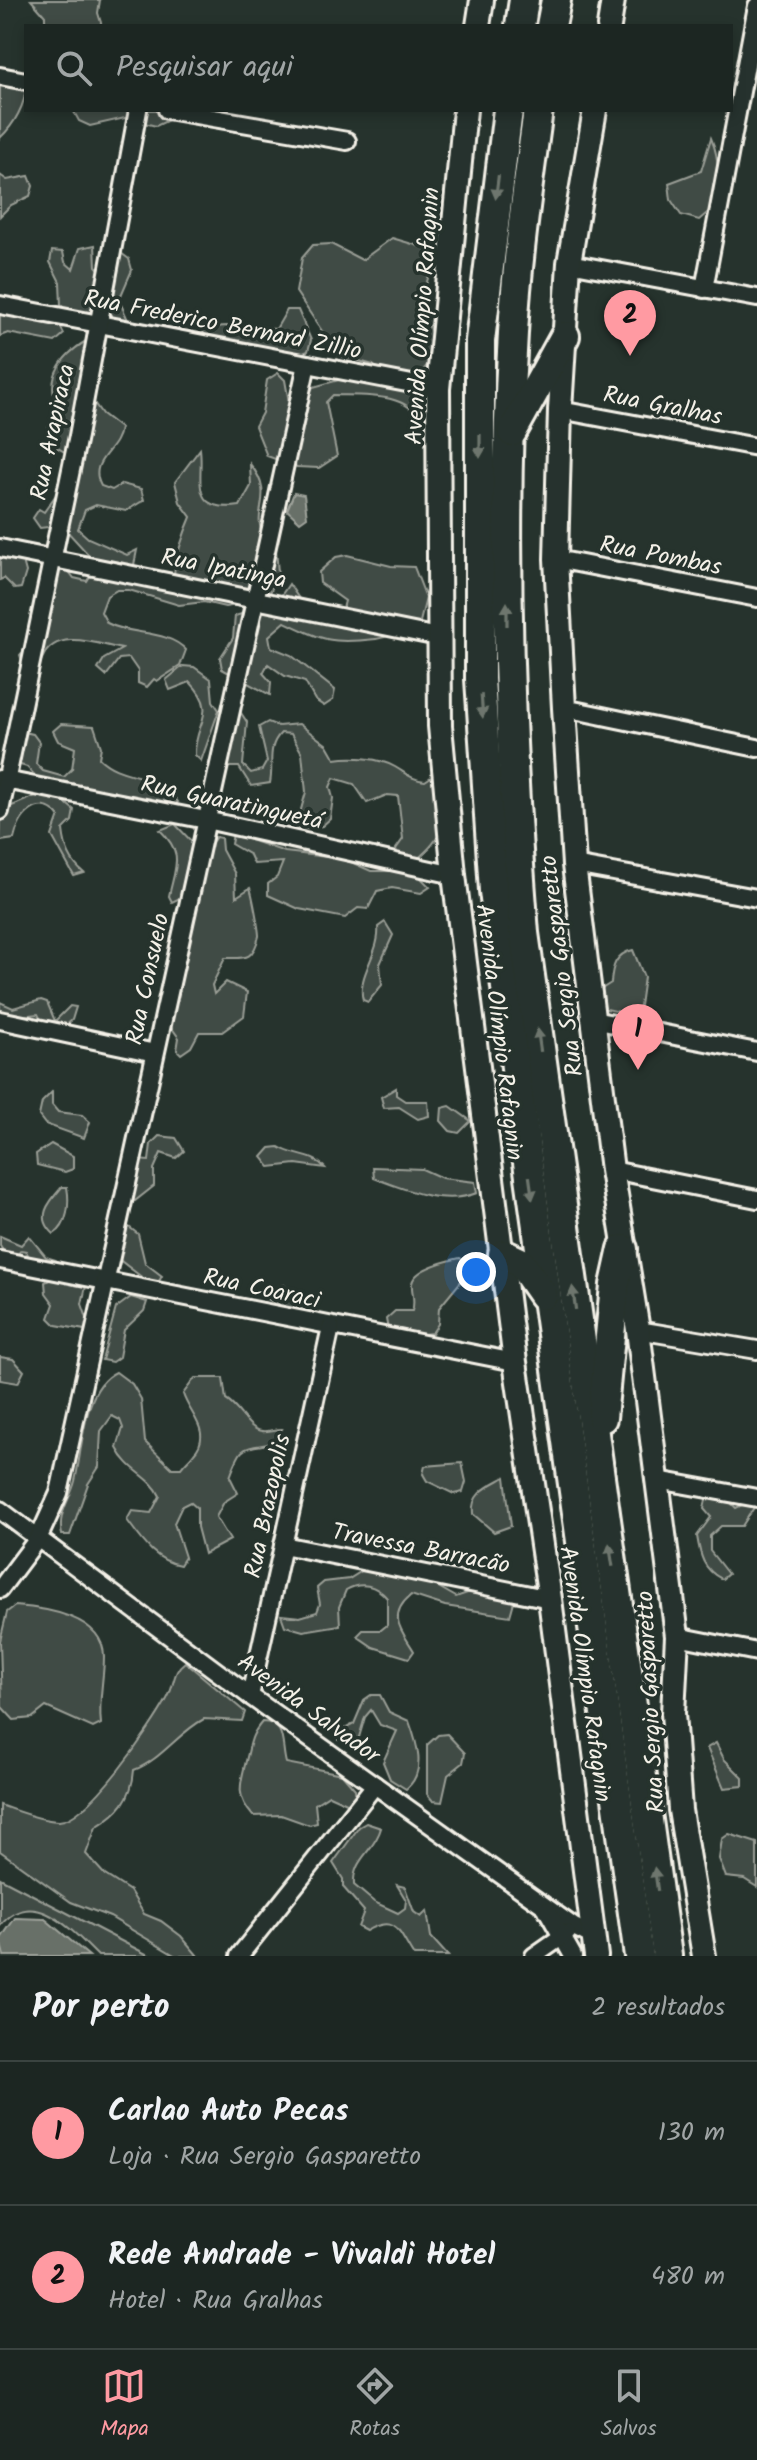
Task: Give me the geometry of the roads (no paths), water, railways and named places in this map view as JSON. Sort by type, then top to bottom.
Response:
[{"type":"highway","points":[[520,24],[524,0]]},
{"type":"highway","points":[[551,24],[556,0]]},
{"type":"highway","points":[[508,112],[480,341],[480,679],[497,920],[639,1956]]},
{"type":"highway","points":[[538,112],[520,252],[508,440],[507,624],[514,805],[524,933],[667,1956]]},
{"type":"highway","points":[[508,440],[565,336]]},
{"type":"highway","points":[[598,1470],[615,1285],[623,1249]]},
{"type":"highway","points":[[503,1254],[520,1262],[548,1304]]},
{"type":"street","points":[[478,24],[482,0]]},
{"type":"street","points":[[609,24],[613,0]]},
{"type":"street","points":[[704,289],[757,6]]},
{"type":"street","points":[[0,76],[24,81]]},
{"type":"street","name":"Rua Arapiraca","points":[[0,811],[3,780],[98,324],[138,112]]},
{"type":"street","points":[[179,112],[347,141]]},
{"type":"street","name":"Avenida Olímpio Rafagnin","points":[[465,112],[438,389],[440,726],[454,875],[515,1362],[596,1947]]},
{"type":"street","name":"Rua Sergio Gasparetto","points":[[595,112],[569,263],[560,410],[556,559],[564,708],[574,865],[612,1170],[638,1330],[677,1636],[673,1713],[679,1796],[704,1956]]},
{"type":"street","points":[[569,263],[757,298]]},
{"type":"street","name":"Rua Frederico Bernard Zillio","points":[[0,305],[438,389]]},
{"type":"street","name":"Rua Consuelo","points":[[0,1589],[39,1537],[59,1493],[206,820],[258,599],[307,364]]},
{"type":"street","name":"Rua Gralhas","points":[[560,410],[757,447]]},
{"type":"street","name":"Rua Ipatinga","points":[[0,548],[438,637]]},
{"type":"street","name":"Rua Pombas","points":[[556,559],[757,598]]},
{"type":"street","points":[[564,708],[757,748]]},
{"type":"street","name":"Rua Guaratinguetá","points":[[3,780],[206,820],[454,875]]},
{"type":"street","points":[[574,865],[757,898]]},
{"type":"street","points":[[0,1020],[155,1053]]},
{"type":"street","points":[[593,1020],[757,1052]]},
{"type":"street","points":[[612,1170],[757,1199]]},
{"type":"street","name":"Rua Coaraci","points":[[0,1260],[515,1362]]},
{"type":"street","name":"Rua Brazopolis","points":[[250,1696],[331,1327]]},
{"type":"street","points":[[638,1330],[757,1350]]},
{"type":"street","points":[[658,1480],[757,1498]]},
{"type":"street","name":"Avenida Salvador","points":[[0,1510],[250,1696],[545,1905],[596,1947]]},
{"type":"street","name":"Travessa Barracão","points":[[283,1545],[550,1599]]},
{"type":"street","points":[[677,1636],[757,1652]]},
{"type":"street","points":[[239,1956],[375,1785]]},
{"type":"street","points":[[545,1905],[560,1938],[572,1955]]},
{"type":"street","points":[[534,1956],[574,1927]]},
{"type":"street","points":[[545,1956],[572,1955]]},
{"type":"place","name":"Rede Andrade - Vivaldi Hotel","points":[[630,356]]},
{"type":"place","name":"Carlao Auto Pecas","points":[[638,1070]]}]
